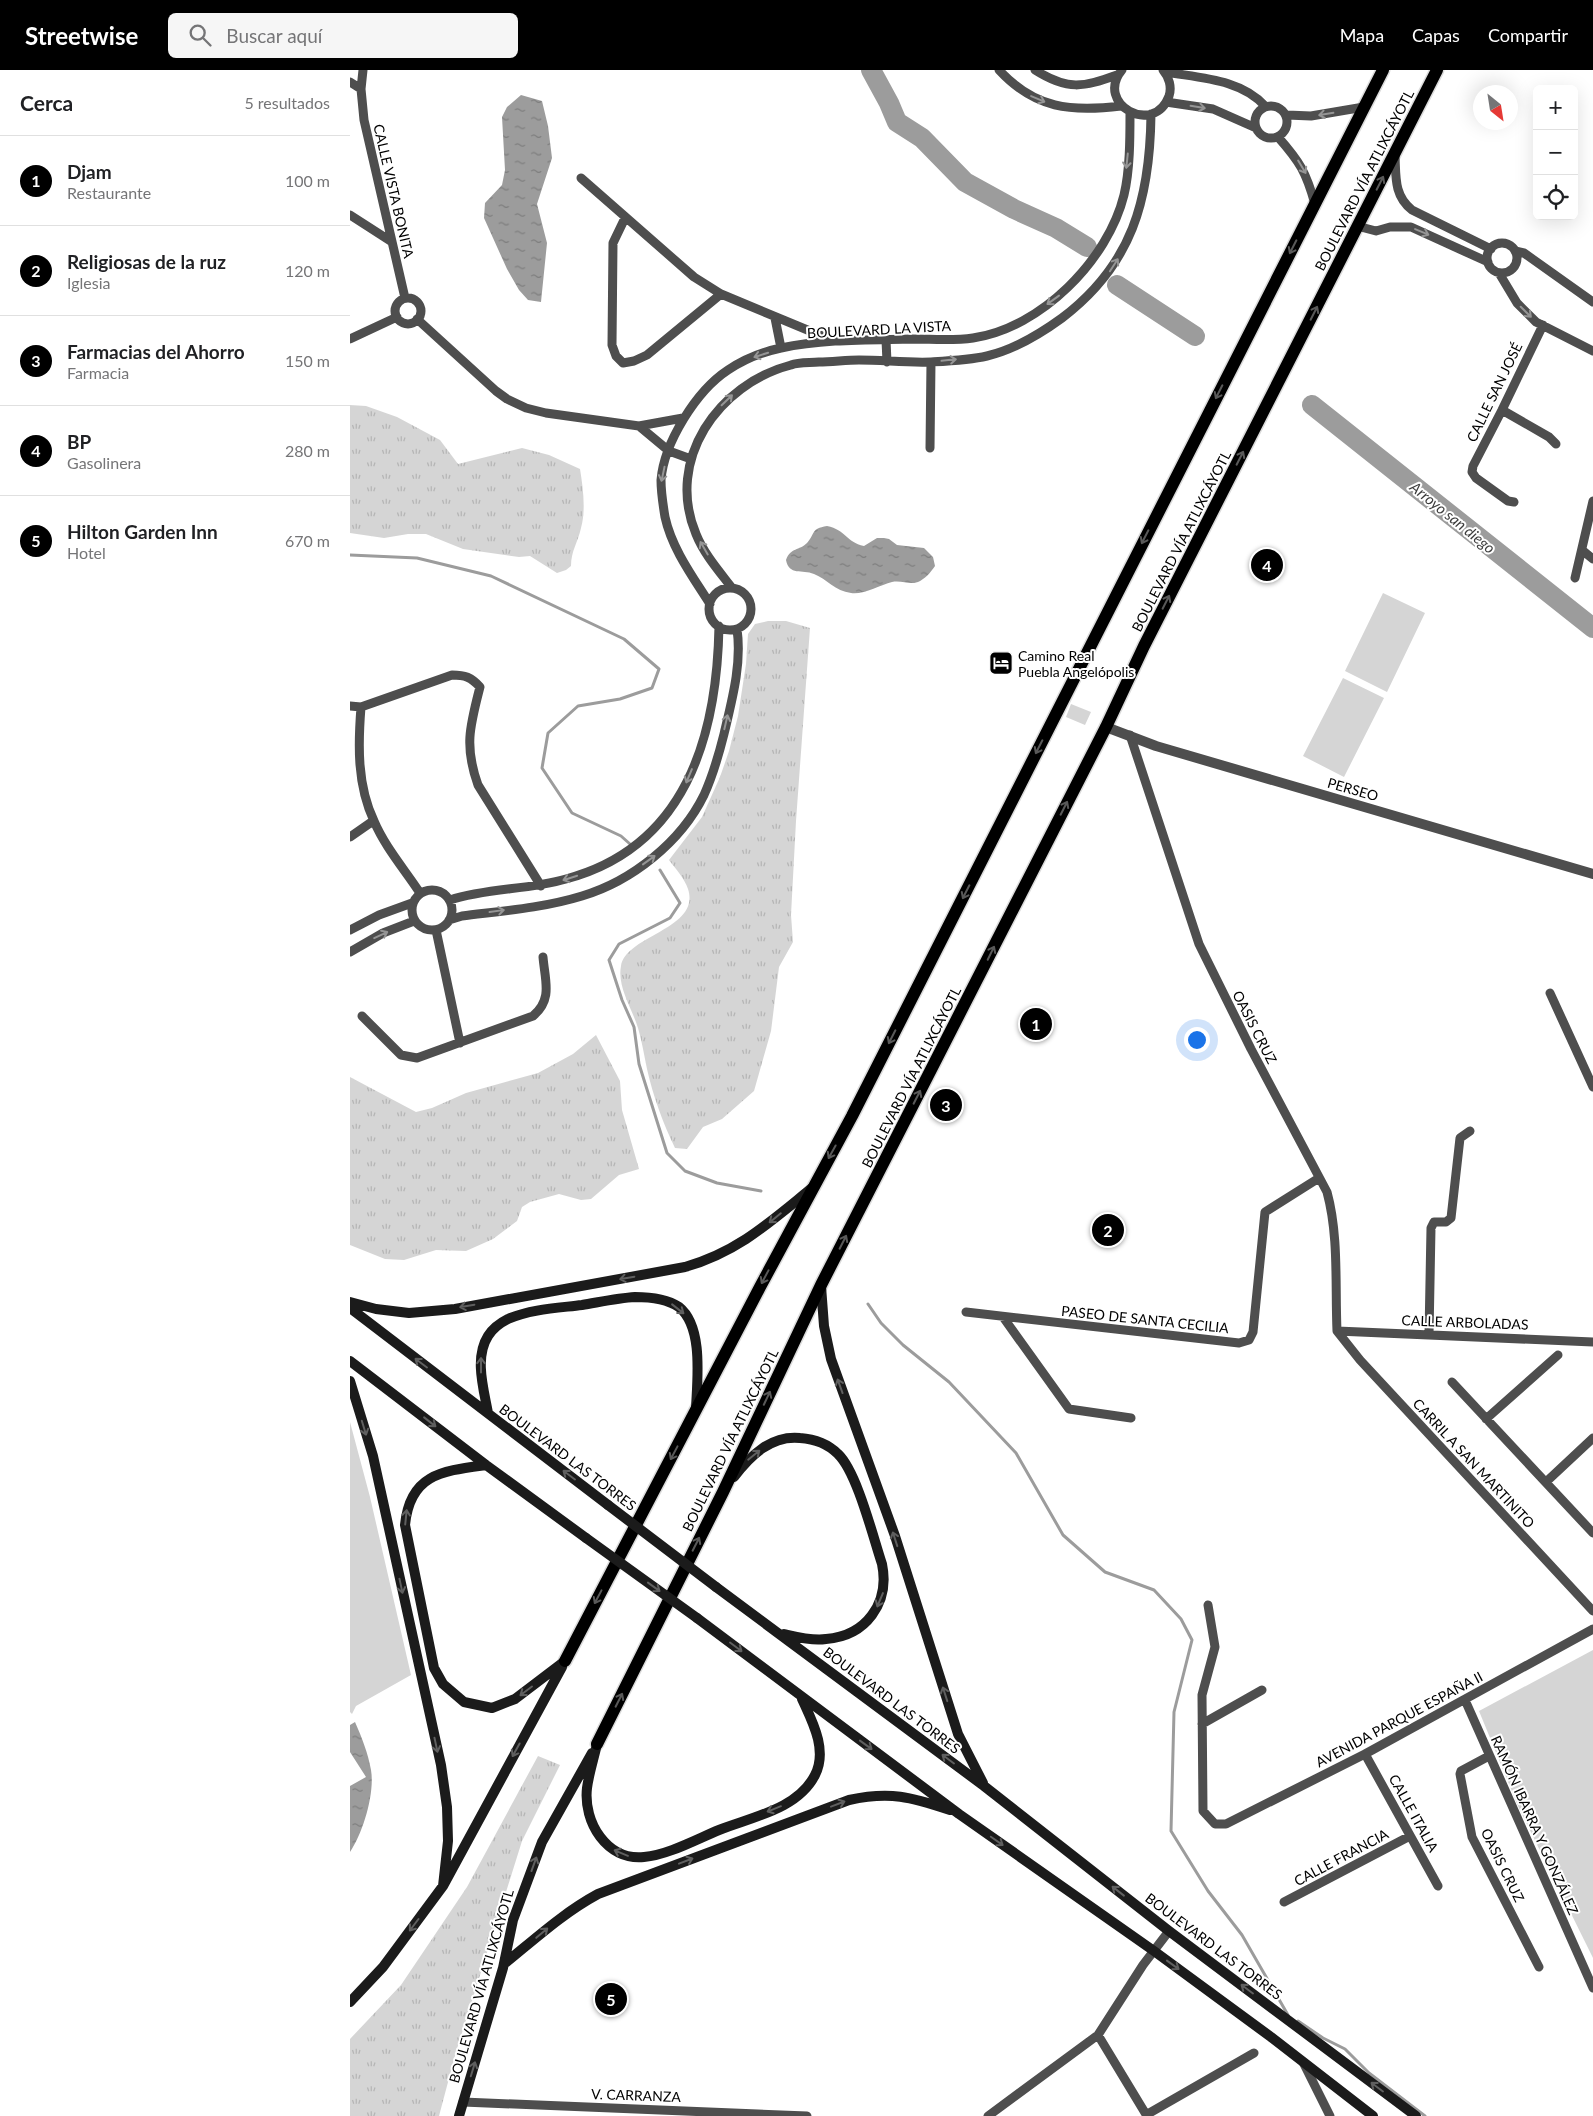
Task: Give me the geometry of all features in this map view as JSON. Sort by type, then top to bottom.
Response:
[{"type":"main road","points":[[350,2002],[383,1967],[443,1886],[565,1661],[874,1073],[1383,70]]},
{"type":"main road","name":"BOULEVARD VÍA ATLIXCÁYOTL","points":[[459,2116],[504,1964],[513,1920],[542,1842],[597,1744],[723,1492],[821,1285],[1106,727],[1144,646],[1437,70]]},
{"type":"main road","points":[[350,1302],[392,1312],[409,1313],[446,1310],[685,1267],[709,1260],[747,1240],[813,1187]]},
{"type":"main road","points":[[821,1285],[824,1326],[831,1359],[895,1536],[958,1734],[984,1786]]},
{"type":"main road","points":[[488,1413],[482,1377],[482,1351],[487,1337],[496,1326],[523,1314],[634,1298],[660,1300],[669,1303],[679,1308],[691,1325],[697,1352],[696,1410]]},
{"type":"main road","name":"BOULEVARD LAS TORRES","points":[[350,1308],[716,1587],[984,1786],[1169,1931],[1416,2116]]},
{"type":"main road","points":[[350,1360],[486,1465],[697,1618],[959,1814],[1154,1951],[1373,2116]]},
{"type":"main road","points":[[350,1381],[373,1456],[441,1765],[447,1807],[448,1841],[443,1886]]},
{"type":"main road","points":[[723,1492],[754,1454],[781,1439],[794,1437],[819,1441],[830,1447],[839,1454],[854,1478],[882,1564],[885,1578],[881,1601],[874,1613],[864,1622],[839,1636],[816,1640],[780,1634]]},
{"type":"main road","points":[[486,1465],[461,1468],[431,1478],[422,1483],[413,1493],[406,1509],[405,1525],[434,1668],[443,1684],[464,1702],[492,1708],[516,1699],[565,1661]]},
{"type":"main road","points":[[597,1744],[587,1789],[590,1814],[599,1836],[607,1846],[618,1853],[630,1857],[654,1856],[780,1807],[801,1794],[816,1773],[820,1760],[817,1734],[802,1698]]},
{"type":"main road","points":[[504,1964],[556,1920],[598,1894],[849,1800],[869,1796],[913,1798],[959,1814]]},
{"type":"street","name":"CALLE VISTA BONITA","points":[[363,70],[361,89],[364,120],[405,298]]},
{"type":"street","points":[[999,70],[1025,94],[1057,107],[1079,110],[1121,106]]},
{"type":"street","points":[[1036,70],[1050,79],[1086,86],[1120,73]]},
{"type":"street","points":[[1120,73],[1114,86],[1116,97],[1121,106],[1130,113],[1140,116],[1160,110],[1166,102],[1170,93],[1170,82],[1164,71]]},
{"type":"street","points":[[1164,71],[1223,81],[1257,97],[1266,106]]},
{"type":"street","points":[[350,82],[361,89]]},
{"type":"street","points":[[1166,102],[1213,109],[1256,128],[1265,137],[1278,137],[1287,128],[1287,115]]},
{"type":"street","points":[[1256,128],[1256,115],[1266,106],[1278,106],[1287,115],[1311,116],[1364,107]]},
{"type":"street","name":"BOULEVARD LA VISTA","points":[[710,604],[673,542],[662,500],[661,479],[669,451],[683,418],[703,393],[726,371],[752,358],[781,348],[835,342],[974,338],[1006,328],[1033,314],[1060,294],[1083,271],[1110,233],[1124,194],[1130,135],[1130,113]]},
{"type":"street","points":[[732,588],[703,549],[690,516],[686,484],[691,459],[702,434],[718,408],[739,388],[760,376],[792,364],[859,360],[930,362],[987,356],[1014,347],[1046,330],[1082,303],[1102,282],[1133,231],[1141,203],[1150,152],[1151,114]]},
{"type":"street","points":[[1278,137],[1292,153],[1306,176],[1315,204]]},
{"type":"street","points":[[1394,153],[1397,188],[1406,205],[1412,210],[1491,249]]},
{"type":"street","points":[[581,178],[694,277],[721,294],[835,342]]},
{"type":"street","points":[[350,215],[392,242]]},
{"type":"street","points":[[625,218],[613,243],[612,262],[612,345],[616,356],[623,363],[634,361],[647,355],[721,294]]},
{"type":"street","points":[[1358,226],[1376,231],[1390,227],[1411,227],[1488,262]]},
{"type":"street","points":[[1503,243],[1515,251],[1517,257],[1516,264],[1512,270],[1506,273],[1494,271],[1488,262],[1487,258],[1491,249],[1496,244],[1503,243]]},
{"type":"street","points":[[1515,251],[1524,252],[1593,302]]},
{"type":"street","points":[[1499,273],[1522,309],[1542,325],[1593,351]]},
{"type":"street","points":[[405,298],[417,301],[420,307],[418,319],[406,324],[397,317],[396,306],[405,298]]},
{"type":"street","points":[[350,339],[397,317]]},
{"type":"street","points":[[775,318],[781,348]]},
{"type":"street","points":[[418,319],[507,399],[526,408],[546,413],[639,426],[683,418]]},
{"type":"street","name":"CALLE SAN JOSÉ","points":[[1514,502],[1508,501],[1476,478],[1472,472],[1473,466],[1542,325]]},
{"type":"street","points":[[886,340],[887,362]]},
{"type":"street","points":[[930,362],[930,448]]},
{"type":"street","points":[[1502,410],[1556,444]]},
{"type":"street","points":[[639,426],[669,451],[691,459]]},
{"type":"street","points":[[1575,578],[1591,520],[1593,501]]},
{"type":"street","points":[[1582,550],[1593,559]]},
{"type":"street","points":[[732,588],[745,594],[750,600],[752,608],[750,617],[745,624],[737,629],[727,630],[718,626],[711,617],[710,604],[718,592],[732,588]]},
{"type":"street","points":[[450,900],[463,896],[541,886],[568,879],[618,857],[636,845],[672,807],[687,783],[706,734],[716,688],[718,626]]},
{"type":"street","points":[[449,920],[462,916],[548,904],[582,896],[608,886],[632,872],[655,856],[672,839],[690,818],[704,795],[717,762],[736,678],[737,629]]},
{"type":"street","points":[[350,706],[361,707],[452,675],[467,676],[480,687],[469,729],[469,754],[472,767],[478,786],[541,886]]},
{"type":"street","points":[[361,707],[358,740],[359,763],[363,785],[374,821],[420,893]]},
{"type":"street","name":"PERSEO","points":[[1106,727],[1156,746],[1593,874]]},
{"type":"street","name":"OASIS CRUZ","points":[[1130,735],[1199,944],[1250,1049],[1327,1192],[1332,1212],[1337,1330]]},
{"type":"street","points":[[350,837],[374,821]]},
{"type":"street","points":[[350,930],[379,915],[412,903],[420,893],[432,890],[443,893],[450,900],[452,910],[449,920],[444,926],[436,930],[422,928],[414,921],[411,911],[412,903]]},
{"type":"street","points":[[350,952],[383,933],[414,921]]},
{"type":"street","points":[[436,930],[460,1043]]},
{"type":"street","points":[[362,1016],[401,1054],[417,1058],[534,1016],[542,1009],[547,998],[543,957]]},
{"type":"street","points":[[1550,994],[1593,1087]]},
{"type":"street","points":[[1429,1335],[1431,1228],[1434,1222],[1446,1222],[1451,1218],[1460,1138],[1470,1131]]},
{"type":"street","name":"PASEO DE SANTA CECILIA","points":[[966,1312],[1239,1343],[1249,1340],[1253,1332],[1266,1212],[1319,1178]]},
{"type":"street","points":[[1003,1317],[1069,1409],[1131,1418]]},
{"type":"street","name":"CALLE ARBOLADAS","points":[[1337,1330],[1593,1342]]},
{"type":"street","name":"CARRIL A SAN MARTINITO","points":[[1337,1330],[1360,1360],[1593,1611]]},
{"type":"street","points":[[1486,1419],[1558,1354]]},
{"type":"street","points":[[1452,1382],[1593,1533]]},
{"type":"street","points":[[1546,1482],[1593,1438]]},
{"type":"street","points":[[1208,1605],[1216,1647],[1202,1695],[1202,1724],[1262,1690]]},
{"type":"street","name":"AVENIDA PARQUE ESPAÑA II","points":[[1202,1724],[1204,1811],[1215,1824],[1226,1824],[1365,1754],[1593,1629]]},
{"type":"street","name":"RAMÓN IBARRA Y GONZÁLEZ","points":[[1465,1700],[1593,1988]]},
{"type":"street","name":"CALLE ITALIA","points":[[1365,1754],[1438,1886]]},
{"type":"street","name":"OASIS CRUZ","points":[[1489,1756],[1461,1771],[1460,1774],[1470,1831],[1539,1967]]},
{"type":"street","name":"CALLE FRANCIA","points":[[1284,1902],[1410,1836]]},
{"type":"street","points":[[988,2116],[1098,2035],[1169,1931]]},
{"type":"street","points":[[1098,2035],[1146,2115],[1254,2053]]},
{"type":"street","points":[[1302,2062],[1330,2116]]},
{"type":"street","name":"V. CARRANZA","points":[[463,2102],[808,2116]]},
{"type":"green space","points":[[350,405],[366,406],[397,417],[440,440],[458,464],[522,448],[549,455],[580,469],[584,507],[583,521],[572,556],[571,566],[557,573],[530,556],[519,557],[463,549],[426,534],[408,534],[384,538],[350,533]]},
{"type":"green space","points":[[1383,593],[1425,613],[1387,692],[1345,671]]},
{"type":"green space","points":[[768,621],[786,621],[810,628],[796,821],[791,915],[793,942],[779,967],[771,1031],[754,1091],[722,1119],[703,1127],[687,1149],[675,1148],[662,1119],[652,1089],[638,1028],[623,990],[620,974],[621,966],[626,955],[635,947],[674,923],[684,914],[689,903],[687,885],[669,860],[702,817],[720,777],[738,716],[746,664],[748,634],[755,624]]},
{"type":"green space","points":[[1343,678],[1384,698],[1344,777],[1303,756]]},
{"type":"green space","points":[[1071,704],[1091,712],[1085,725],[1066,717]]},
{"type":"green space","points":[[596,1035],[620,1081],[622,1110],[639,1169],[619,1175],[591,1199],[581,1200],[559,1194],[530,1202],[522,1207],[517,1221],[493,1239],[466,1251],[436,1250],[404,1260],[385,1259],[350,1245],[350,1077],[416,1112],[432,1108],[466,1093],[538,1073],[573,1054]]},
{"type":"green space","points":[[350,1422],[370,1497],[411,1675],[356,1706],[352,1714],[350,1712]]},
{"type":"green space","points":[[1593,1650],[1593,1958],[1518,1806],[1479,1711]]},
{"type":"green space","points":[[538,1756],[560,1765],[522,1841],[456,2052],[439,2116],[350,2116],[350,2039],[401,1985],[467,1887]]},
{"type":"water","points":[[521,95],[542,101],[548,126],[552,158],[537,204],[547,243],[541,302],[528,300],[519,290],[507,269],[484,218],[485,203],[502,185],[505,170],[502,117],[507,107]]},
{"type":"water","points":[[827,526],[838,530],[853,542],[864,546],[877,538],[884,538],[897,545],[924,548],[933,557],[935,566],[928,575],[918,582],[892,582],[856,593],[845,592],[814,574],[790,568],[786,560],[790,553],[807,543],[816,530]]},
{"type":"water","points":[[355,1722],[366,1752],[372,1779],[367,1813],[350,1852],[350,1786],[366,1777],[350,1752],[350,1725]]},
{"type":"waterway","points":[[871,70],[897,122],[922,138],[965,182],[1014,209],[1056,228],[1087,247]]},
{"type":"waterway","points":[[1117,285],[1195,336]]},
{"type":"waterway","name":"Arroyo san diego","points":[[1312,405],[1593,628]]},
{"type":"waterway","points":[[350,555],[417,558],[491,576],[624,639],[659,669],[652,688],[620,699],[578,706],[548,733],[542,768],[572,813],[621,836],[630,844]]},
{"type":"waterway","points":[[660,870],[680,903],[670,918],[619,944],[609,960],[622,1000],[634,1027],[639,1064],[667,1153],[685,1171],[717,1183],[761,1191]]},
{"type":"waterway","points":[[868,1304],[881,1323],[903,1345],[949,1382],[1016,1453],[1063,1535],[1105,1572],[1154,1590],[1181,1619],[1192,1640],[1174,1712],[1171,1831],[1208,1891],[1242,1935],[1288,2015]]},
{"type":"waterway","points":[[1298,2021],[1323,2038],[1345,2049],[1369,2073],[1425,2116]]},
{"type":"place","name":"BP","points":[[1267,565]]},
{"type":"place","name":"Camino Real Puebla Angelópolis","points":[[1001,663]]},
{"type":"place","name":"Djam","points":[[1036,1024]]},
{"type":"place","name":"Farmacias del Ahorro","points":[[946,1105]]},
{"type":"place","name":"Religiosas de la ruz","points":[[1108,1230]]},
{"type":"place","name":"Hilton Garden Inn","points":[[611,1999]]}]
